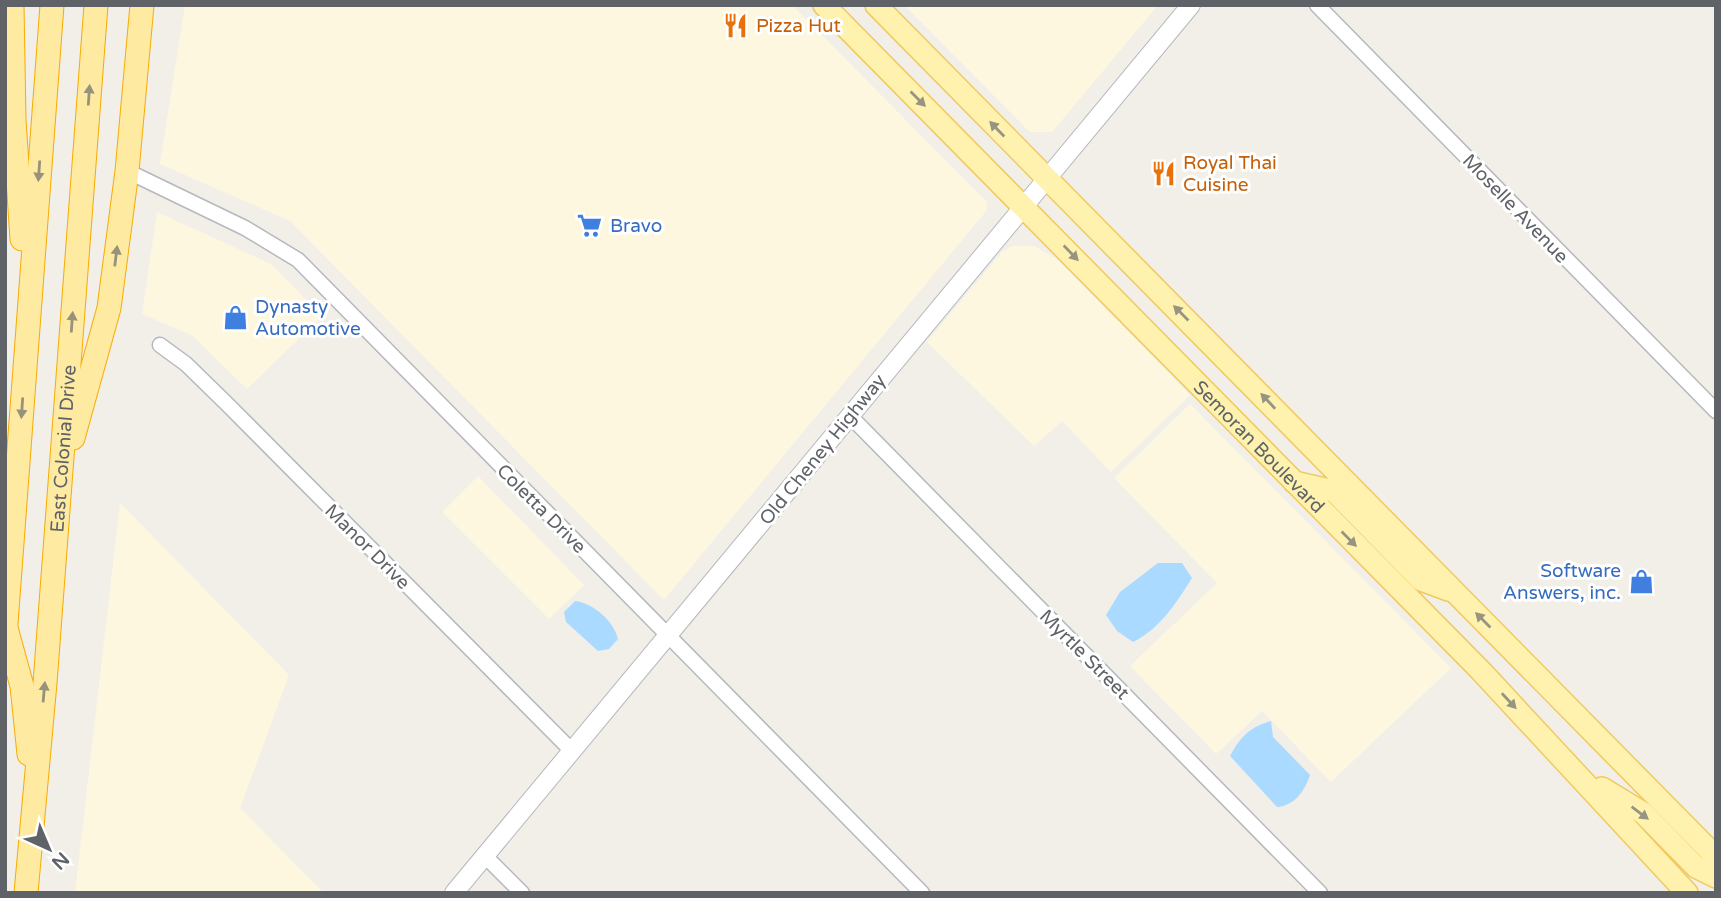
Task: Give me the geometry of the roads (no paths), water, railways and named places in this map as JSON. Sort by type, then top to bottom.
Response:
[{"type":"highway","points":[[12,5],[14,120],[28,316]]},
{"type":"highway","points":[[35,809],[22,687],[6,632],[52,5]]},
{"type":"highway","name":"East Colonial Drive","points":[[26,893],[35,809],[96,5]]},
{"type":"highway","points":[[59,488],[109,308],[127,171],[142,5]]},
{"type":"main road","name":"Semoran Boulevard","points":[[824,5],[1023,204],[1582,777],[1687,893]]},
{"type":"main road","name":"Semoran Boulevard","points":[[876,5],[1716,857]]},
{"type":"main road","points":[[1294,482],[1334,491],[1421,580],[1456,593]]},
{"type":"main road","points":[[1582,777],[1643,813],[1696,867],[1716,877]]},
{"type":"street","name":"Old Cheney Highway","points":[[454,893],[669,636],[1044,178],[1191,5]]},
{"type":"street","name":"Moselle Avenue","points":[[1317,5],[1716,411]]},
{"type":"street","name":"Coletta Drive","points":[[127,171],[230,220],[298,260],[922,893]]},
{"type":"street","name":"Manor Drive","points":[[160,345],[186,364],[227,404],[572,751]]},
{"type":"street","name":"Myrtle Street","points":[[850,416],[1320,893]]},
{"type":"street","points":[[485,856],[522,893]]},
{"type":"water","points":[[1158,563],[1182,563],[1192,578],[1160,622],[1133,642],[1117,631],[1106,615],[1120,592]]},
{"type":"water","points":[[575,601],[595,609],[612,626],[618,639],[609,649],[598,651],[566,622],[564,612]]},
{"type":"water","points":[[1271,721],[1273,737],[1310,775],[1298,797],[1289,804],[1277,807],[1230,756],[1247,733]]},
{"type":"place","name":"Pizza Hut","points":[[736,25]]},
{"type":"place","name":"Royal Thai Cuisine","points":[[1163,173]]},
{"type":"place","name":"Bravo","points":[[590,225]]},
{"type":"place","name":"Dynasty Automotive","points":[[235,317]]},
{"type":"place","name":"Software Answers, inc.","points":[[1641,581]]}]
